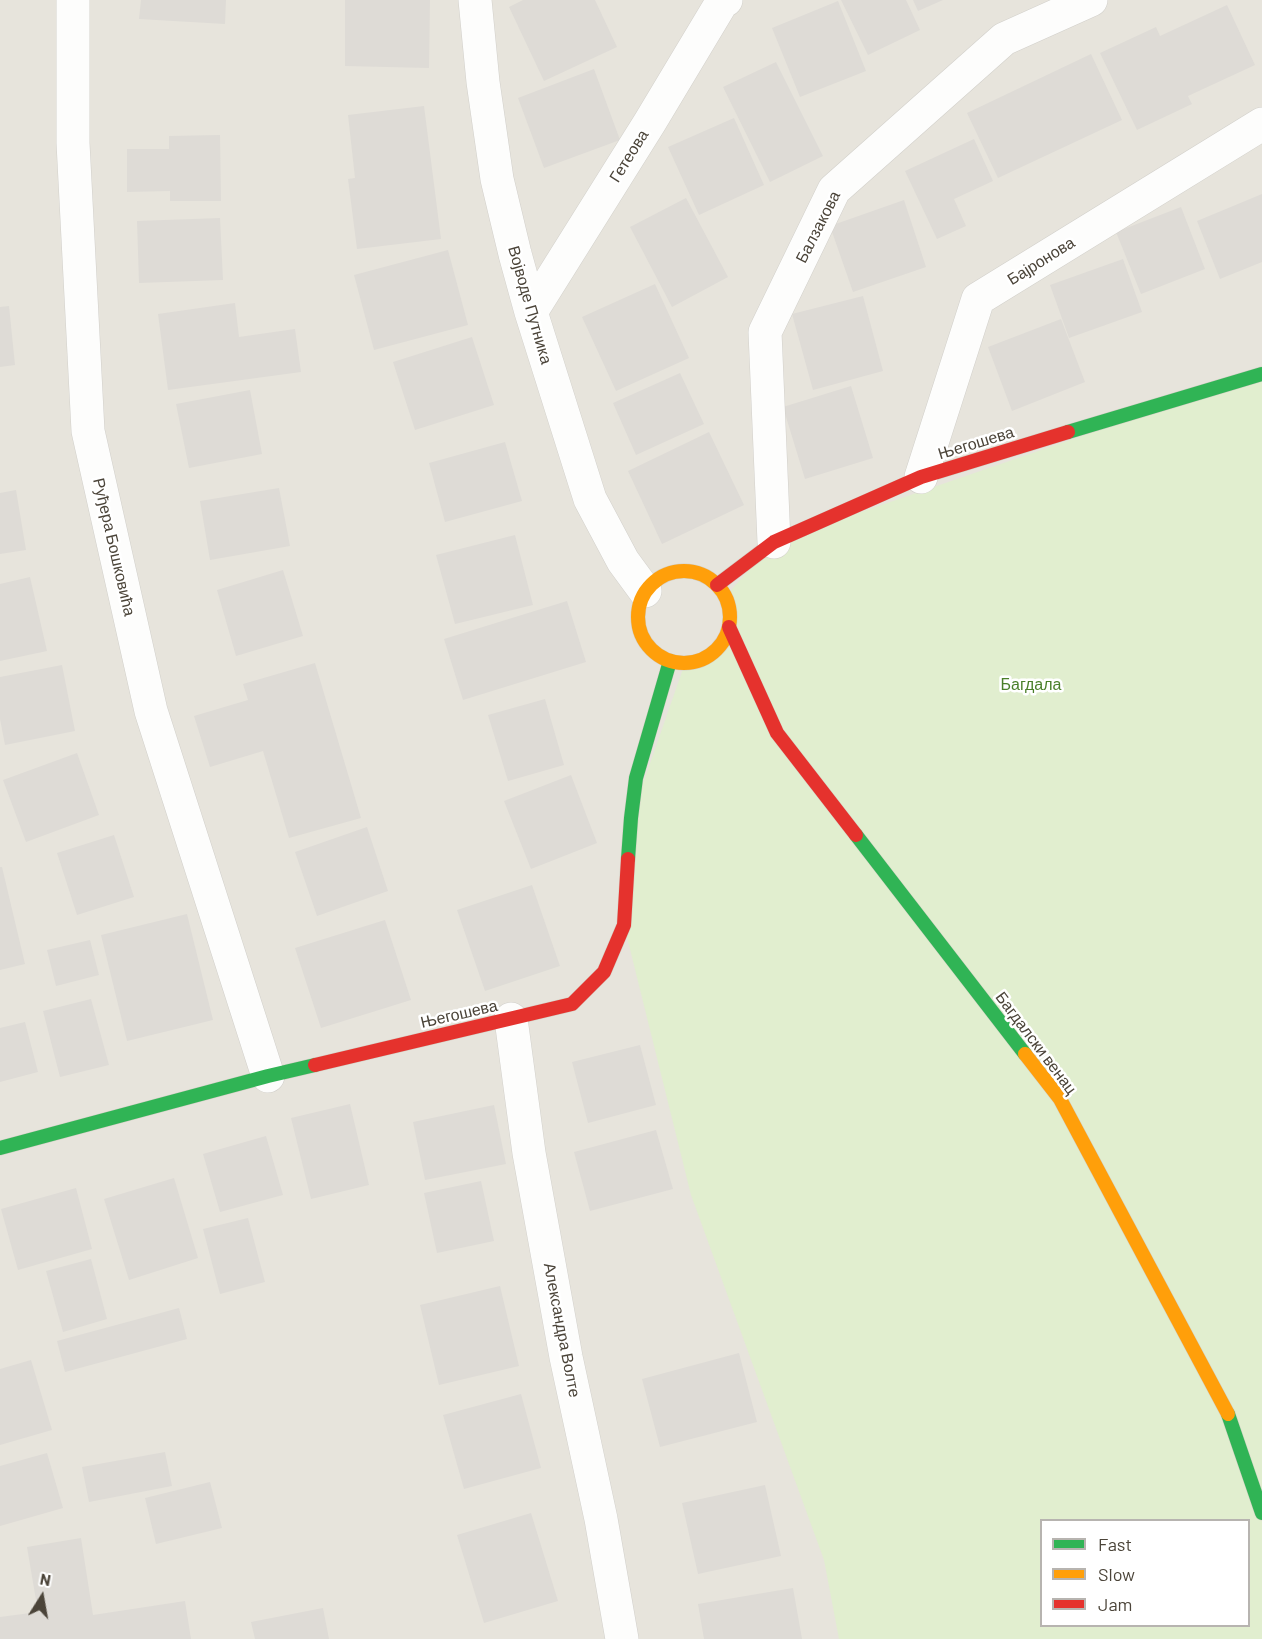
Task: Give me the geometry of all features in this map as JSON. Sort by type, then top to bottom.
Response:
[{"type":"street","name":"Руђера Бошковића","points":[[73,0],[73,143],[88,430],[151,711],[268,1076]]},
{"type":"street","name":"Војводе Путника","points":[[475,0],[483,82],[497,179],[531,312],[590,499],[623,561],[645,591]]},
{"type":"street","name":"Гетеова","points":[[531,312],[722,2],[726,0]]},
{"type":"street","name":"Балзакова","points":[[774,542],[765,332],[834,190],[1004,39],[1091,0]]},
{"type":"street","name":"Бајронова","points":[[921,477],[978,299],[1262,124]]},
{"type":"street","name":"Његошева","points":[[717,585],[774,542],[921,477],[1262,374]]},
{"type":"street","points":[[674,571],[690,571],[705,575],[717,585],[725,597],[730,612],[729,627],[723,641],[713,652],[700,660],[685,663],[670,661],[656,654],[646,643],[640,629],[638,614],[645,591],[661,577],[674,571]]},
{"type":"street","name":"Багдалски венац","points":[[729,627],[777,733],[1060,1099],[1231,1419],[1262,1513]]},
{"type":"street","name":"Његошева","points":[[0,1148],[268,1076],[572,1004],[604,972],[624,925],[636,778],[670,661]]},
{"type":"street","name":"Александра Волте","points":[[511,1018],[531,1164],[566,1357],[601,1519],[622,1639]]},
{"type":"shaded area","points":[[0,0],[1262,0],[1262,1639],[0,1639]]},
{"type":"green space","name":"Багдала","points":[[1262,374],[1262,1639],[839,1639],[824,1560],[691,1195],[624,925],[631,818],[685,663],[712,653],[724,637],[728,616],[725,597],[774,542]]},
{"type":"building","points":[[141,0],[226,0],[225,24],[139,19]]},
{"type":"building","points":[[345,0],[430,0],[429,68],[345,66]]},
{"type":"building","points":[[523,0],[595,0],[617,47],[544,81],[509,7]]},
{"type":"building","points":[[841,0],[906,0],[920,30],[868,55]]},
{"type":"building","points":[[913,0],[943,0],[918,11]]},
{"type":"building","points":[[838,1],[866,71],[800,97],[772,28]]},
{"type":"building","points":[[1227,5],[1255,65],[1188,96],[1192,104],[1137,130],[1100,53],[1156,27],[1160,36]]},
{"type":"building","points":[[1091,54],[1122,120],[998,178],[967,113]]},
{"type":"building","points":[[776,62],[823,156],[770,182],[723,87]]},
{"type":"building","points":[[594,69],[620,140],[544,168],[518,98]]},
{"type":"building","points":[[424,106],[441,239],[357,249],[348,179],[355,178],[348,115]]},
{"type":"building","points":[[734,118],[764,185],[699,215],[668,147]]},
{"type":"building","points":[[220,135],[221,201],[170,201],[170,191],[127,192],[127,149],[169,149],[169,136]]},
{"type":"building","points":[[974,139],[993,181],[954,199],[966,226],[937,239],[905,171]]},
{"type":"building","points":[[1262,194],[1262,262],[1220,279],[1197,221]]},
{"type":"building","points":[[686,198],[728,277],[672,307],[630,227]]},
{"type":"building","points":[[904,200],[926,267],[853,292],[830,226]]},
{"type":"building","points":[[1181,207],[1205,269],[1141,294],[1116,232]]},
{"type":"building","points":[[220,218],[223,280],[139,283],[137,221]]},
{"type":"building","points":[[448,250],[468,325],[374,350],[354,275]]},
{"type":"building","points":[[1123,259],[1142,312],[1069,338],[1050,285]]},
{"type":"building","points":[[655,284],[689,358],[616,391],[582,317]]},
{"type":"building","points":[[863,296],[883,371],[813,390],[792,314]]},
{"type":"building","points":[[235,303],[239,337],[295,329],[301,372],[168,390],[158,314]]},
{"type":"building","points":[[9,306],[15,365],[0,367],[0,307]]},
{"type":"building","points":[[1061,319],[1085,382],[1012,411],[988,347]]},
{"type":"building","points":[[472,337],[494,405],[415,430],[393,362]]},
{"type":"building","points":[[680,373],[704,424],[636,455],[613,403]]},
{"type":"building","points":[[851,386],[873,458],[805,479],[783,407]]},
{"type":"building","points":[[250,390],[262,454],[189,468],[176,404]]},
{"type":"building","points":[[709,432],[744,505],[662,544],[628,471]]},
{"type":"building","points":[[505,442],[522,501],[445,522],[429,463]]},
{"type":"building","points":[[279,488],[290,546],[210,560],[200,501]]},
{"type":"building","points":[[16,490],[26,550],[0,554],[0,493]]},
{"type":"building","points":[[515,535],[533,605],[455,624],[436,555]]},
{"type":"building","points":[[283,570],[303,636],[236,656],[217,590]]},
{"type":"building","points":[[30,577],[47,651],[0,661],[0,584]]},
{"type":"building","points":[[567,601],[586,662],[463,700],[444,639]]},
{"type":"building","points":[[315,663],[361,818],[289,838],[263,751],[210,767],[194,716],[248,700],[243,684]]},
{"type":"building","points":[[62,665],[75,731],[5,745],[0,719],[0,677]]},
{"type":"building","points":[[545,699],[564,765],[508,781],[488,715]]},
{"type":"building","points":[[77,753],[99,815],[26,842],[3,780]]},
{"type":"building","points":[[571,775],[597,843],[531,869],[504,801]]},
{"type":"building","points":[[367,827],[388,891],[317,916],[295,852]]},
{"type":"building","points":[[114,835],[134,897],[77,915],[57,853]]},
{"type":"building","points":[[0,867],[2,867],[25,964],[0,970]]},
{"type":"building","points":[[532,885],[560,966],[485,991],[457,910]]},
{"type":"building","points":[[187,914],[213,1020],[127,1041],[101,935]]},
{"type":"building","points":[[385,920],[411,1000],[321,1028],[295,948]]},
{"type":"building","points":[[90,940],[99,975],[56,986],[47,950]]},
{"type":"building","points":[[91,999],[109,1065],[60,1077],[43,1011]]},
{"type":"building","points":[[25,1022],[38,1072],[0,1082],[0,1028]]},
{"type":"building","points":[[640,1045],[656,1105],[588,1123],[572,1062]]},
{"type":"building","points":[[350,1104],[369,1185],[311,1199],[291,1118]]},
{"type":"building","points":[[494,1105],[506,1164],[425,1180],[413,1122]]},
{"type":"building","points":[[656,1130],[673,1189],[590,1211],[574,1152]]},
{"type":"building","points":[[266,1136],[283,1195],[220,1212],[203,1154]]},
{"type":"building","points":[[174,1178],[198,1258],[129,1280],[104,1199]]},
{"type":"building","points":[[481,1181],[494,1241],[437,1253],[424,1193]]},
{"type":"building","points":[[76,1188],[92,1249],[18,1270],[1,1209]]},
{"type":"building","points":[[248,1218],[265,1282],[220,1294],[203,1229]]},
{"type":"building","points":[[91,1259],[107,1319],[63,1332],[46,1271]]},
{"type":"building","points":[[500,1286],[519,1366],[439,1385],[420,1305]]},
{"type":"building","points":[[179,1308],[187,1339],[65,1372],[57,1341]]},
{"type":"building","points":[[739,1353],[757,1422],[660,1447],[642,1379]]},
{"type":"building","points":[[31,1360],[52,1430],[0,1445],[0,1369]]},
{"type":"building","points":[[521,1394],[541,1468],[464,1489],[443,1415]]},
{"type":"building","points":[[165,1452],[172,1486],[89,1502],[82,1467]]},
{"type":"building","points":[[47,1453],[63,1508],[0,1526],[0,1466]]},
{"type":"building","points":[[210,1482],[222,1528],[156,1544],[145,1498]]},
{"type":"building","points":[[765,1485],[781,1556],[698,1574],[682,1503]]},
{"type":"building","points":[[531,1513],[558,1601],[484,1623],[457,1535]]},
{"type":"building","points":[[81,1538],[93,1615],[185,1601],[191,1639],[0,1639],[0,1617],[38,1612],[27,1547]]},
{"type":"building","points":[[793,1588],[802,1639],[704,1639],[698,1604]]},
{"type":"building","points":[[323,1608],[329,1639],[255,1639],[251,1622]]},
{"type":"traffic: fast","points":[[1068,432],[1262,374]]},
{"type":"traffic: fast","points":[[628,859],[636,778],[670,661]]},
{"type":"traffic: fast","points":[[856,835],[1025,1054]]},
{"type":"traffic: fast","points":[[0,1148],[315,1065]]},
{"type":"traffic: fast","points":[[1228,1414],[1262,1513]]},
{"type":"traffic: slow","points":[[684,571],[702,575],[716,585],[726,599],[730,617],[726,635],[716,649],[702,659],[684,663],[666,659],[652,649],[642,635],[638,617],[642,599],[652,585],[666,575],[684,571]]},
{"type":"traffic: slow","points":[[1025,1054],[1060,1099],[1228,1414]]},
{"type":"traffic: jam","points":[[717,585],[774,542],[921,477],[1068,432]]},
{"type":"traffic: jam","points":[[729,627],[777,733],[856,835]]},
{"type":"traffic: jam","points":[[315,1065],[572,1004],[604,972],[624,925],[628,859]]}]
